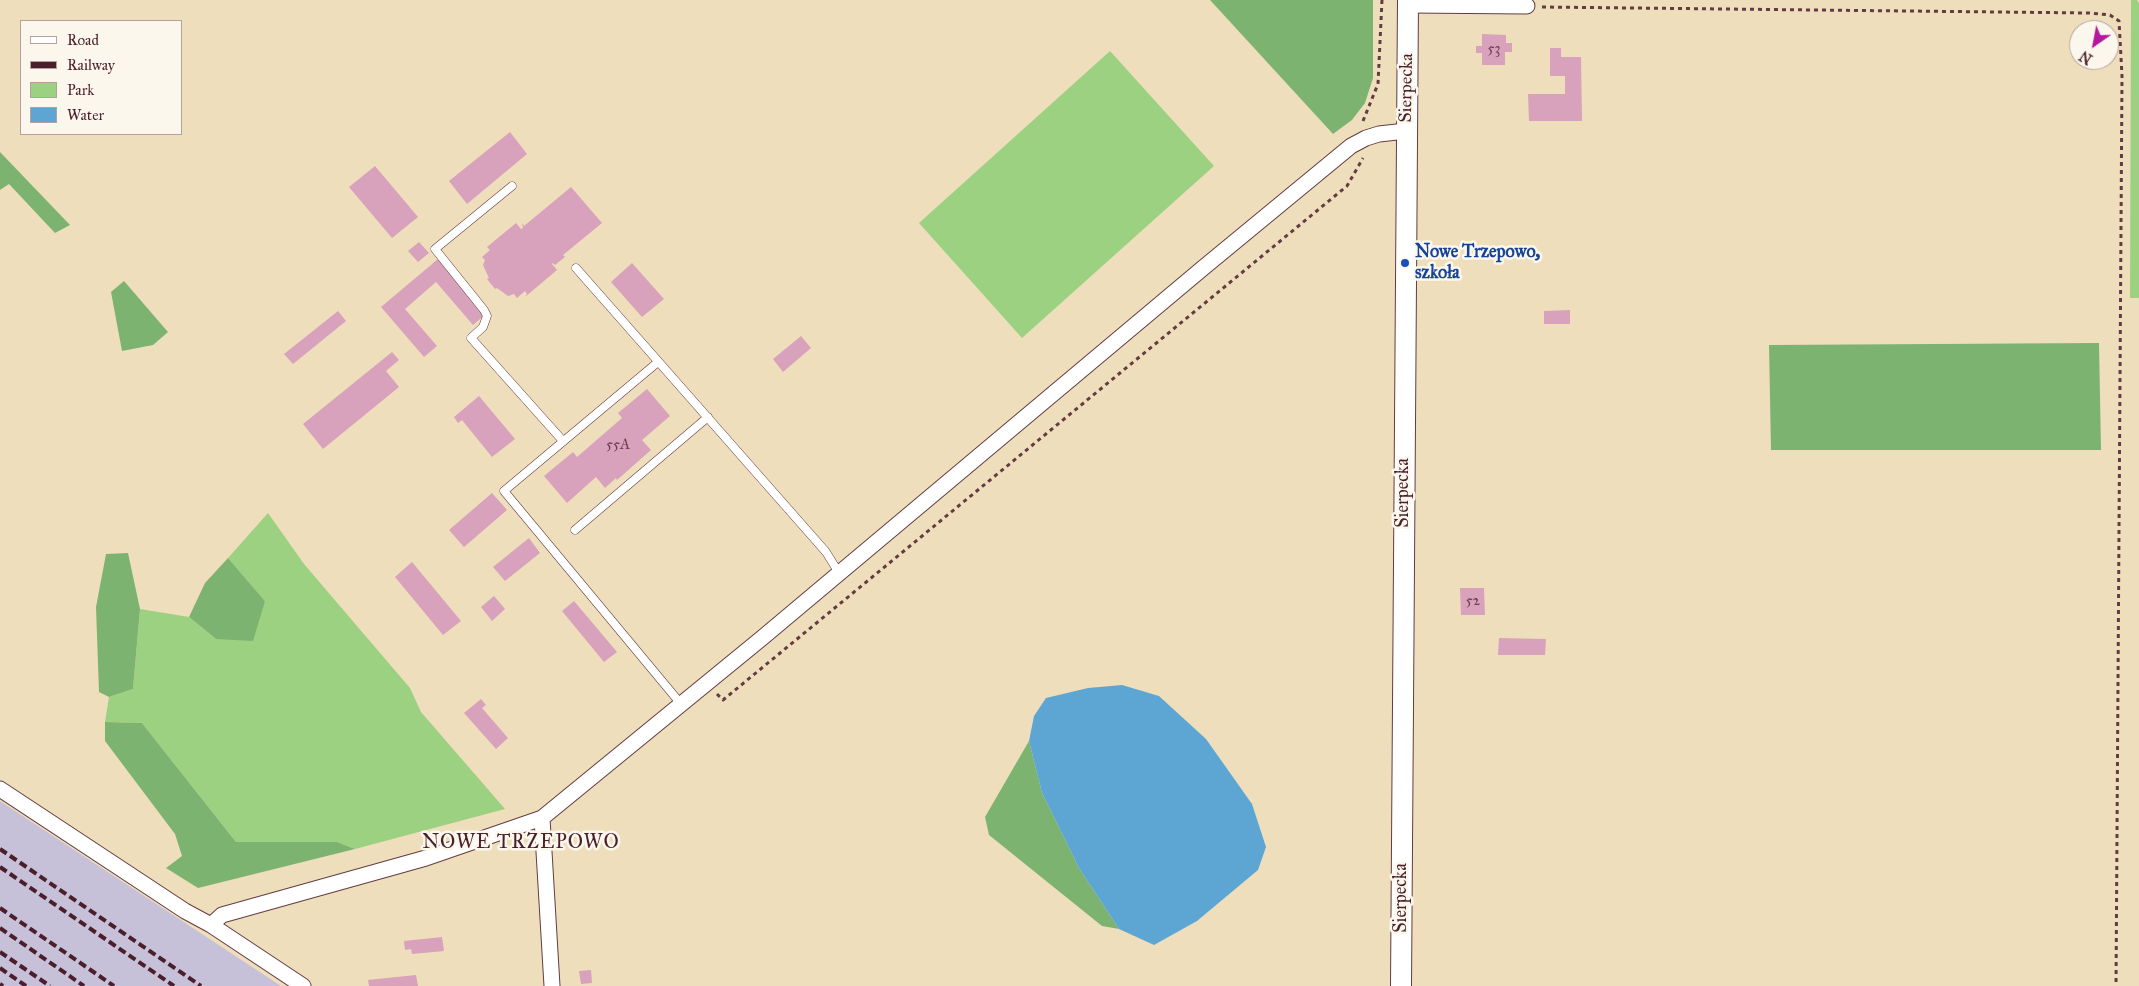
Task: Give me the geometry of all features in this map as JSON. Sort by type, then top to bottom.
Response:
[{"type":"street","points":[[1408,3],[1527,6]]},
{"type":"street","name":"Sierpecka","points":[[1401,986],[1408,3]]},
{"type":"street","points":[[211,925],[222,915],[426,858],[542,818],[1351,146],[1373,136],[1406,131]]},
{"type":"street","points":[[0,789],[303,986]]},
{"type":"street","points":[[542,818],[552,986]]},
{"type":"lane","points":[[512,186],[435,249],[487,316],[482,327],[472,338],[563,441]]},
{"type":"lane","points":[[576,268],[826,552],[839,573]]},
{"type":"lane","points":[[658,362],[504,491],[681,704]]},
{"type":"lane","points":[[575,530],[708,418]]},
{"type":"path","points":[[1362,125],[1378,84],[1382,0]]},
{"type":"path","points":[[1527,6],[2089,12],[2110,15],[2119,21],[2122,76],[2116,986]]},
{"type":"shaded area","points":[[0,801],[281,986],[0,986]]},
{"type":"green space","points":[[1210,0],[1373,0],[1373,78],[1365,103],[1352,120],[1333,134]]},
{"type":"green space","points":[[2131,0],[2137,0],[2139,3],[2139,298],[2130,298]]},
{"type":"green space","points":[[1110,51],[1214,166],[1022,338],[919,223]]},
{"type":"green space","points":[[0,152],[70,225],[55,233],[9,184],[0,190]]},
{"type":"green space","points":[[124,281],[168,332],[153,345],[122,351],[111,292]]},
{"type":"green space","points":[[2099,343],[2101,450],[1771,450],[1769,345]]},
{"type":"green space","points":[[268,513],[304,564],[410,688],[421,712],[505,809],[355,849],[337,842],[236,842],[142,723],[105,722],[109,697],[133,689],[140,609],[189,617],[216,639],[265,601],[228,558]]},
{"type":"green space","points":[[128,553],[140,609],[133,689],[109,697],[99,692],[96,607],[106,554]]},
{"type":"green space","points":[[228,558],[265,601],[253,641],[216,639],[189,617],[205,583]]},
{"type":"green space","points":[[105,722],[142,723],[236,842],[337,842],[355,849],[198,888],[166,868],[182,856],[175,834],[105,741]]},
{"type":"green space","points":[[1029,741],[1042,793],[1079,868],[1119,929],[1102,926],[989,835],[985,817]]},
{"type":"water","points":[[1122,685],[1159,696],[1206,739],[1252,804],[1266,847],[1258,870],[1197,921],[1154,945],[1119,929],[1079,868],[1042,793],[1029,741],[1034,716],[1046,698],[1088,688]]},
{"type":"building","points":[[1482,34],[1506,35],[1506,43],[1512,43],[1512,52],[1505,52],[1505,65],[1482,65],[1482,53],[1476,53],[1476,46],[1482,46]]},
{"type":"building","points":[[1550,48],[1561,48],[1561,57],[1581,57],[1582,121],[1529,121],[1528,94],[1565,94],[1565,76],[1550,76]]},
{"type":"building","points":[[510,132],[527,154],[467,204],[449,181]]},
{"type":"building","points":[[375,166],[418,217],[392,238],[349,187]]},
{"type":"building","points":[[571,187],[602,223],[563,255],[565,257],[555,265],[553,263],[557,270],[525,297],[527,294],[525,291],[517,298],[514,294],[508,296],[497,288],[495,289],[487,279],[489,278],[483,265],[485,260],[482,257],[490,250],[487,247],[516,223],[521,229],[523,228],[522,223],[524,226]]},
{"type":"building","points":[[419,242],[429,253],[418,262],[408,251]]},
{"type":"building","points":[[438,259],[486,314],[473,325],[436,282],[405,309],[437,346],[424,357],[381,307]]},
{"type":"building","points":[[632,263],[664,299],[642,317],[611,282]]},
{"type":"building","points":[[1570,310],[1570,324],[1544,324],[1544,311]]},
{"type":"building","points":[[338,311],[346,321],[293,364],[284,354]]},
{"type":"building","points":[[801,336],[811,348],[783,372],[773,359]]},
{"type":"building","points":[[392,352],[399,360],[386,371],[399,387],[323,449],[303,424]]},
{"type":"building","points":[[647,389],[670,416],[642,440],[651,450],[605,488],[596,477],[567,503],[544,476],[573,452],[577,457],[622,418],[618,413]]},
{"type":"building","points":[[479,396],[515,439],[492,457],[462,420],[458,423],[454,417]]},
{"type":"building","points":[[492,493],[507,510],[464,547],[449,530]]},
{"type":"building","points":[[529,538],[540,553],[505,581],[493,567]]},
{"type":"building","points":[[412,562],[461,621],[443,635],[395,577]]},
{"type":"building","points":[[1460,588],[1484,588],[1485,615],[1461,615]]},
{"type":"building","points":[[494,596],[505,609],[492,621],[481,607]]},
{"type":"building","points":[[574,601],[617,652],[604,662],[562,611]]},
{"type":"building","points":[[1499,638],[1546,639],[1545,655],[1498,655]]},
{"type":"building","points":[[481,699],[486,705],[482,708],[508,738],[496,749],[464,713]]},
{"type":"building","points":[[442,937],[444,951],[412,954],[411,949],[405,950],[404,941]]},
{"type":"building","points":[[591,970],[592,983],[581,984],[579,971]]},
{"type":"building","points":[[416,975],[418,986],[369,986],[368,980]]},
{"type":"railway","points":[[0,849],[201,986]]},
{"type":"railway","points":[[0,867],[174,986]]},
{"type":"railway","points":[[0,908],[114,986]]},
{"type":"railway","points":[[0,928],[84,986]]},
{"type":"railway","points":[[0,952],[50,986]]},
{"type":"railway","points":[[0,968],[26,986]]},
{"type":"place","name":"Nowe Trzepowo, szkoła","points":[[1405,263]]},
{"type":"district","name":"NOWE TRZEPOWO","points":[[521,843]]}]
